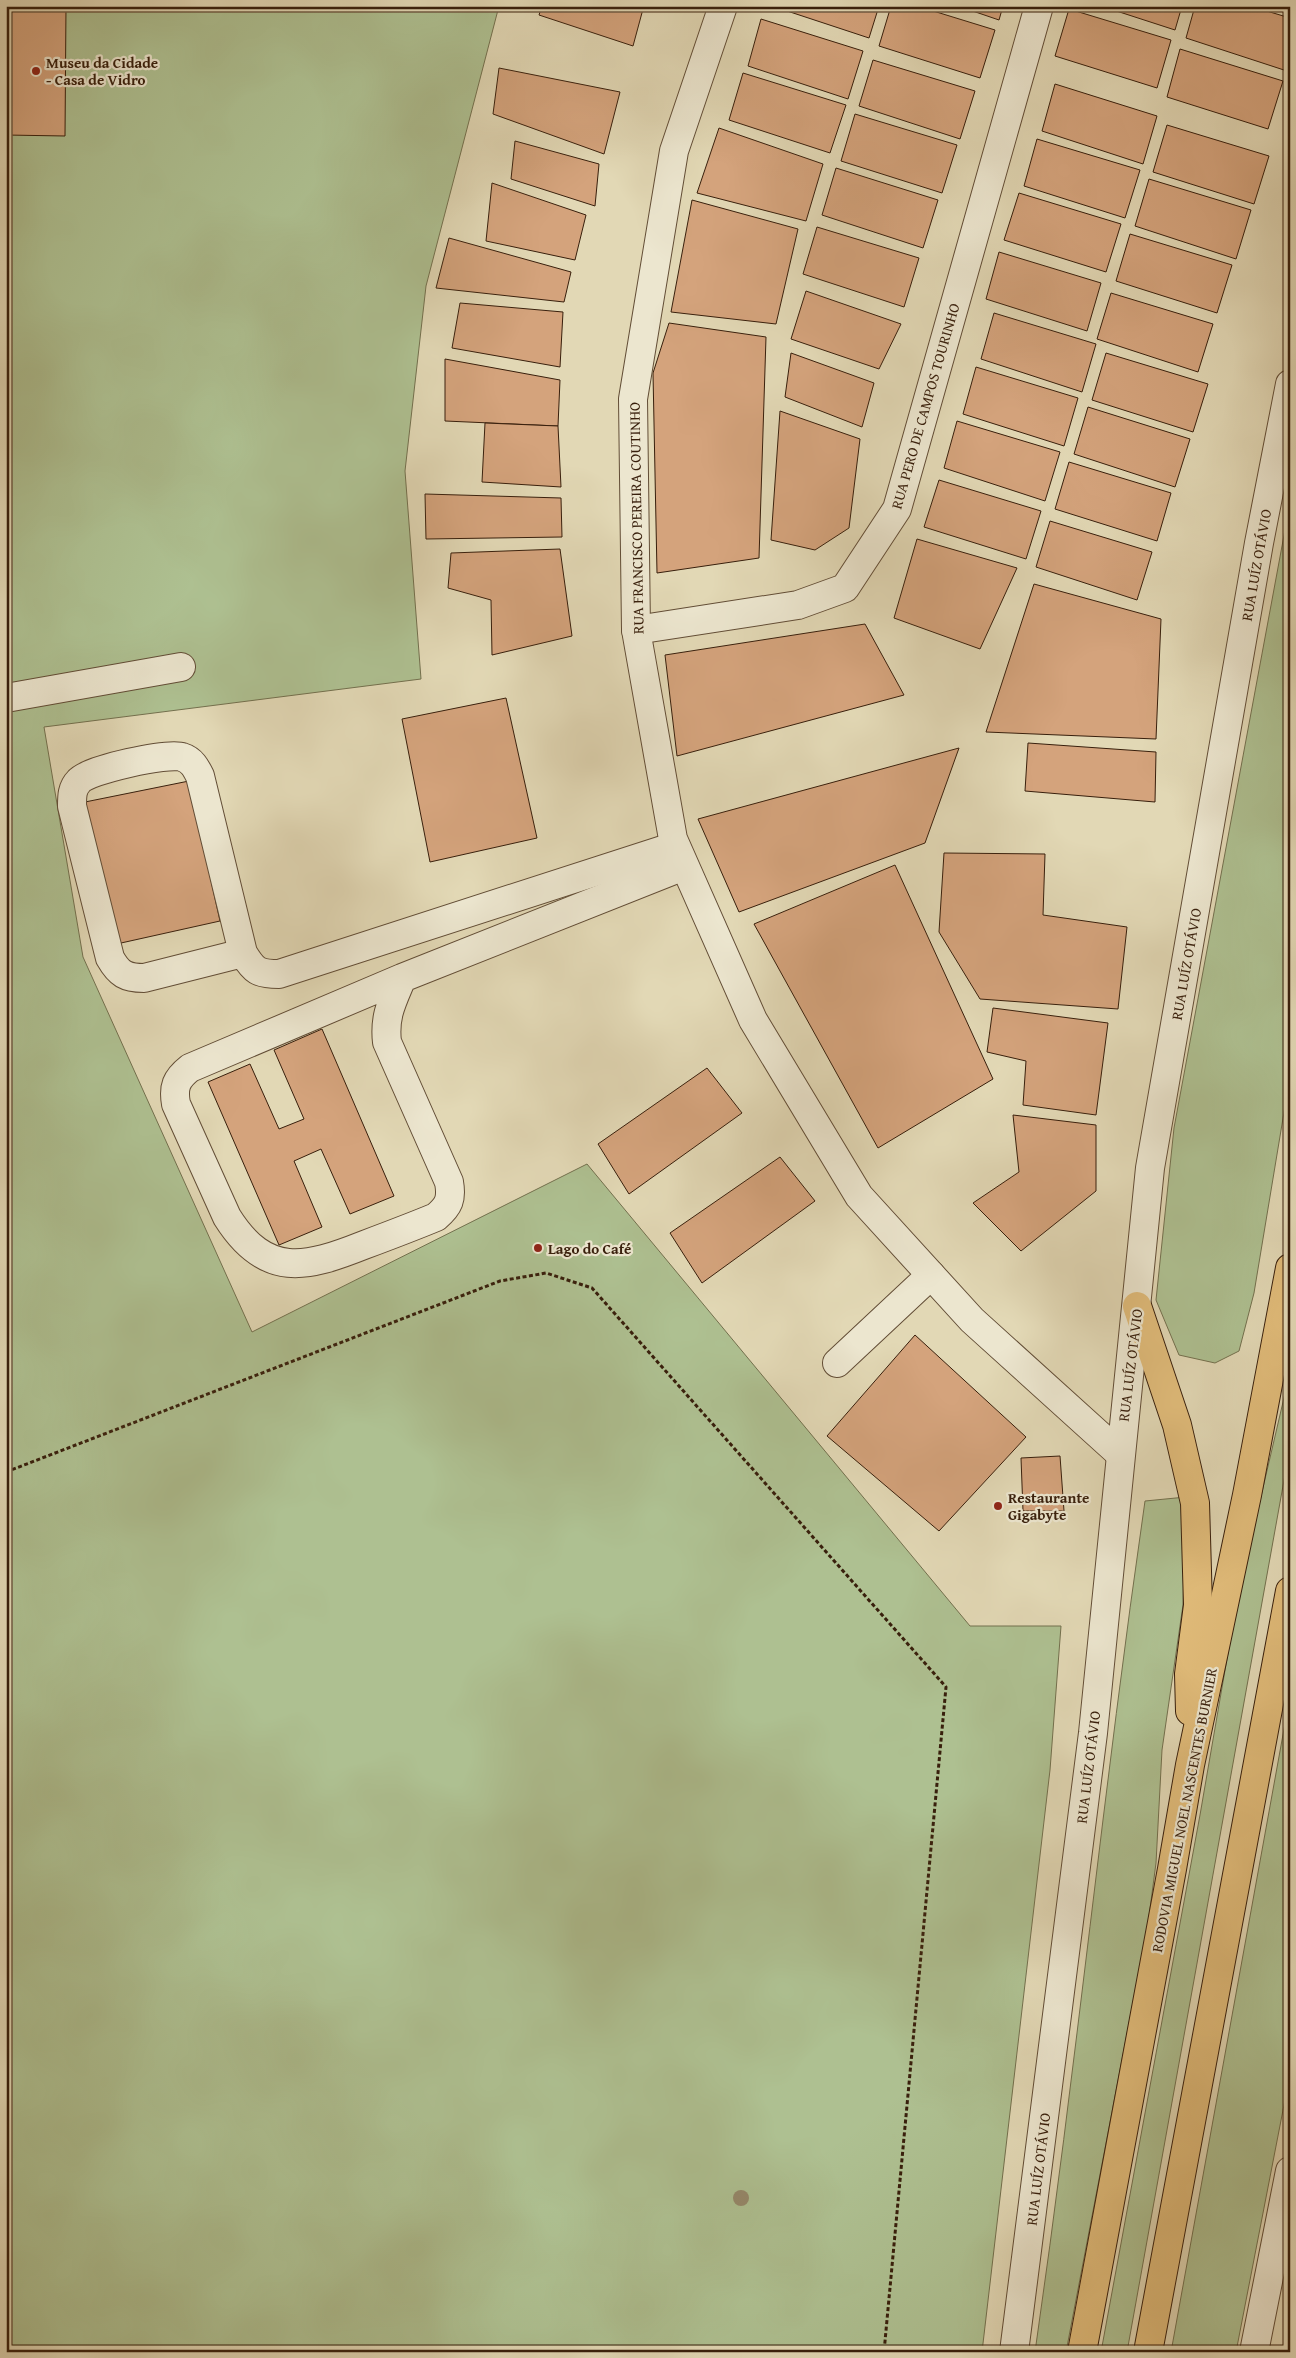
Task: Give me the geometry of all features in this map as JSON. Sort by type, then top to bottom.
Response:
[{"type":"highway","name":"RODOVIA MIGUEL NOEL NASCENTES BURNIER","points":[[1082,2352],[1171,1879],[1190,1765],[1247,1495],[1290,1268]]},
{"type":"highway","points":[[1138,1306],[1178,1426],[1195,1503],[1198,1606],[1189,1674],[1190,1765]]},
{"type":"highway","points":[[1148,2352],[1290,1591]]},
{"type":"street","name":"RUA FRANCISCO PEREIRA COUTINHO","points":[[723,6],[674,151],[632,399],[636,630],[680,856],[753,1020],[854,1188],[972,1320],[1119,1453]]},
{"type":"street","name":"RUA PERO DE CAMPOS TOURINHO","points":[[636,630],[798,605],[845,588],[897,509],[1039,6]]},
{"type":"street","name":"RUA LUÍZ OTÁVIO","points":[[1014,2352],[1093,1732],[1113,1543],[1119,1453],[1138,1306],[1150,1168],[1259,543],[1290,384]]},
{"type":"street","points":[[6,698],[181,667]]},
{"type":"street","points":[[243,953],[144,978],[129,978],[117,971],[110,958],[72,806],[72,791],[80,779],[93,772],[168,756],[182,756],[194,764],[200,776],[243,953],[252,968],[265,974],[279,974],[680,856]]},
{"type":"street","points":[[402,978],[387,1011],[385,1027],[387,1042],[449,1182],[452,1196],[447,1208],[436,1218],[329,1259],[310,1264],[289,1264],[268,1258],[252,1248],[238,1234],[227,1218],[176,1104],[173,1090],[178,1077],[190,1068],[402,978],[680,856]]},
{"type":"street","points":[[837,1363],[931,1275]]},
{"type":"street","points":[[1254,2352],[1290,2171]]},
{"type":"path","points":[[6,1472],[500,1281],[546,1273],[592,1288],[946,1687],[884,2352]]},
{"type":"green space","name":"Lago do Café","points":[[6,6],[499,6],[426,286],[405,471],[421,679],[44,727],[83,957],[252,1332],[587,1164],[970,1626],[1061,1626],[1050,1770],[982,2352],[6,2352]]},
{"type":"green space","points":[[1290,503],[1290,1076],[1254,1293],[1239,1351],[1215,1363],[1179,1355],[1156,1300],[1174,1128]]},
{"type":"green space","points":[[1290,1372],[1290,1447],[1127,2352],[1101,2352],[1200,1815],[1238,1595]]},
{"type":"green space","points":[[1186,1497],[1183,1605],[1162,1750],[1156,1863],[1148,1924],[1066,2352],[1035,2352],[1145,1501]]},
{"type":"green space","points":[[1290,1696],[1290,2074],[1236,2352],[1171,2352]]},
{"type":"building","name":"Museu da Cidade - Casa de Vidro","points":[[6,6],[66,6],[65,136],[6,135]]},
{"type":"building","points":[[542,6],[637,6],[643,9],[633,46],[539,15]]},
{"type":"building","points":[[772,6],[879,6],[869,38]]},
{"type":"building","points":[[891,6],[917,6],[995,30],[980,78],[879,46]]},
{"type":"building","points":[[958,6],[1003,6],[999,20]]},
{"type":"building","points":[[1101,6],[1182,6],[1175,30]]},
{"type":"building","points":[[1195,6],[1250,6],[1290,18],[1290,61],[1287,71],[1186,38]]},
{"type":"building","points":[[1069,9],[1171,40],[1157,88],[1055,56]]},
{"type":"building","points":[[761,19],[863,51],[848,99],[748,66]]},
{"type":"building","points":[[1180,49],[1283,81],[1268,129],[1167,97]]},
{"type":"building","points":[[873,60],[975,91],[960,139],[859,106]]},
{"type":"building","points":[[499,68],[620,92],[604,154],[493,114]]},
{"type":"building","points":[[743,73],[846,105],[830,153],[729,120]]},
{"type":"building","points":[[1055,84],[1157,116],[1143,164],[1042,131]]},
{"type":"building","points":[[855,114],[957,145],[942,193],[841,161]]},
{"type":"building","points":[[1167,125],[1269,156],[1254,204],[1153,172]]},
{"type":"building","points":[[719,128],[823,164],[806,221],[697,193]]},
{"type":"building","points":[[1037,139],[1140,170],[1125,218],[1024,186]]},
{"type":"building","points":[[515,141],[599,164],[595,206],[511,179]]},
{"type":"building","points":[[836,168],[938,200],[923,248],[822,215]]},
{"type":"building","points":[[1149,179],[1251,210],[1236,259],[1135,226]]},
{"type":"building","points":[[492,183],[586,215],[575,260],[486,241]]},
{"type":"building","points":[[1019,193],[1121,224],[1106,272],[1004,240]]},
{"type":"building","points":[[692,200],[798,229],[776,324],[671,312]]},
{"type":"building","points":[[817,227],[919,258],[904,307],[803,274]]},
{"type":"building","points":[[1130,234],[1232,265],[1217,313],[1116,281]]},
{"type":"building","points":[[449,238],[571,272],[564,302],[436,288]]},
{"type":"building","points":[[999,252],[1101,283],[1087,331],[986,299]]},
{"type":"building","points":[[806,291],[901,324],[879,369],[791,339]]},
{"type":"building","points":[[1111,293],[1213,324],[1198,372],[1097,339]]},
{"type":"building","points":[[460,303],[563,312],[560,367],[452,348]]},
{"type":"building","points":[[994,313],[1096,344],[1082,392],[981,359]]},
{"type":"building","points":[[669,323],[766,337],[759,558],[657,573],[653,373]]},
{"type":"building","points":[[791,353],[874,383],[862,427],[785,397]]},
{"type":"building","points":[[1106,353],[1208,384],[1193,432],[1092,400]]},
{"type":"building","points":[[445,359],[560,380],[558,426],[445,421]]},
{"type":"building","points":[[976,367],[1078,398],[1064,446],[963,414]]},
{"type":"building","points":[[1088,407],[1190,439],[1175,487],[1074,454]]},
{"type":"building","points":[[780,411],[860,439],[849,528],[815,550],[771,540]]},
{"type":"building","points":[[957,421],[1060,452],[1045,501],[944,468]]},
{"type":"building","points":[[485,423],[558,426],[561,487],[482,482]]},
{"type":"building","points":[[1069,462],[1171,493],[1157,541],[1055,509]]},
{"type":"building","points":[[939,480],[1041,511],[1026,559],[924,527]]},
{"type":"building","points":[[425,494],[561,498],[562,537],[426,539]]},
{"type":"building","points":[[1050,521],[1152,552],[1137,600],[1036,567]]},
{"type":"building","points":[[917,539],[1017,568],[980,649],[894,618]]},
{"type":"building","points":[[560,549],[572,636],[492,655],[491,600],[448,588],[451,553]]},
{"type":"building","points":[[1034,584],[1161,619],[1156,739],[986,732]]},
{"type":"building","points":[[865,624],[904,695],[677,756],[665,655]]},
{"type":"building","points":[[506,698],[537,838],[430,862],[402,719]]},
{"type":"building","points":[[1028,743],[1156,752],[1155,802],[1025,791]]},
{"type":"building","points":[[959,748],[925,843],[739,912],[698,819]]},
{"type":"building","points":[[189,781],[220,921],[112,945],[85,802]]},
{"type":"building","points":[[944,853],[1045,854],[1043,915],[1127,927],[1118,1009],[980,999],[939,932]]},
{"type":"building","points":[[895,865],[993,1079],[878,1148],[754,924]]},
{"type":"building","points":[[993,1008],[1108,1023],[1096,1115],[1023,1105],[1026,1061],[987,1052]]},
{"type":"building","points":[[322,1029],[394,1196],[350,1214],[321,1149],[294,1161],[322,1227],[279,1245],[208,1082],[250,1064],[279,1129],[304,1119],[274,1050]]},
{"type":"building","points":[[707,1068],[742,1113],[629,1194],[598,1144]]},
{"type":"building","points":[[1013,1115],[1096,1125],[1096,1191],[1021,1251],[973,1203],[1019,1172]]},
{"type":"building","points":[[780,1157],[815,1201],[702,1283],[670,1233]]},
{"type":"building","points":[[915,1335],[1026,1437],[939,1531],[827,1436]]},
{"type":"building","points":[[1060,1456],[1064,1511],[1023,1511],[1021,1458]]},
{"type":"place","name":"Museu da Cidade - Casa de Vidro","points":[[36,71]]},
{"type":"place","name":"Lago do Café","points":[[538,1248]]},
{"type":"place","name":"Restaurante Gigabyte","points":[[998,1506]]}]
